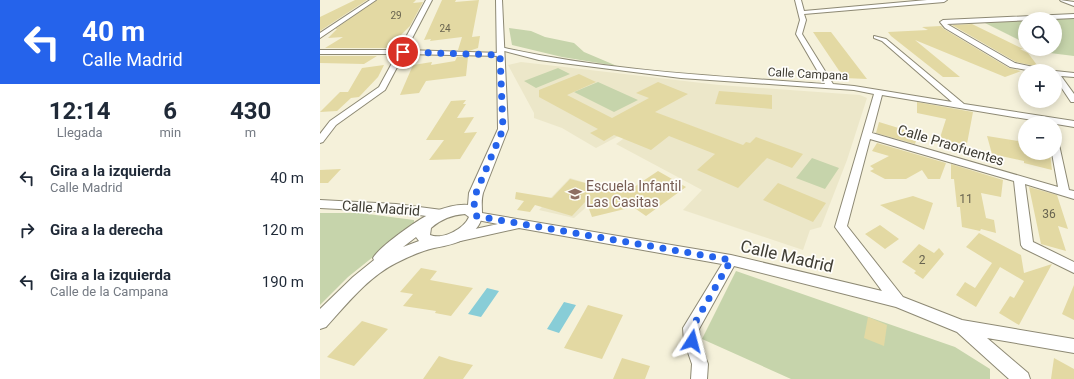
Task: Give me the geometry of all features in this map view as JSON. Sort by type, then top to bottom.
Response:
[{"type":"street","points":[[320,36],[373,0]]},
{"type":"street","points":[[320,140],[333,123],[382,88],[403,52],[429,0]]},
{"type":"street","points":[[367,274],[397,255],[434,242],[454,237],[470,229],[475,223],[476,215],[474,200],[476,193],[503,129],[499,0]]},
{"type":"street","points":[[798,0],[803,20],[799,34],[831,87]]},
{"type":"street","points":[[801,13],[944,0]]},
{"type":"street","points":[[1063,0],[1074,4]]},
{"type":"street","points":[[1018,66],[1013,65],[947,27],[943,22],[1074,16]]},
{"type":"street","points":[[876,37],[884,40],[962,105]]},
{"type":"street","name":"Calle Campana","points":[[320,52],[500,54],[681,76],[879,92],[1020,116]]},
{"type":"street","points":[[1062,74],[1074,75]]},
{"type":"street","points":[[1062,83],[1074,100]]},
{"type":"street","points":[[879,92],[841,227],[898,301]]},
{"type":"street","name":"Calle Campana","points":[[1062,123],[1074,124]]},
{"type":"street","name":"Calle Praofuentes","points":[[867,135],[1074,195]]},
{"type":"street","points":[[1058,160],[1064,192]]},
{"type":"street","points":[[1019,180],[1027,245],[1074,268]]},
{"type":"street","points":[[320,321],[367,274],[375,263],[401,240],[441,215],[463,205],[476,193]]},
{"type":"street","name":"Calle Madrid","points":[[320,204],[370,205],[415,209],[441,215]]},
{"type":"street","points":[[434,242],[428,242],[423,236],[424,228],[441,215],[466,209],[476,215]]},
{"type":"street","name":"Calle Madrid","points":[[476,215],[520,224],[731,260],[898,301],[962,327],[1022,379]]},
{"type":"street","name":"Calle Madrid","points":[[454,237],[520,224]]},
{"type":"street","points":[[699,379],[700,364],[692,341],[692,328],[731,260]]},
{"type":"street","points":[[962,327],[1074,346]]},
{"type":"shaded area","points":[[521,62],[719,85],[860,95],[867,98],[847,160],[821,227],[810,230],[803,250],[683,210],[702,190],[616,144],[654,117],[596,148],[562,128],[534,118],[534,113],[508,65]]},
{"type":"shaded area","name":"Escuela Infantil Las Casitas","points":[[570,178],[599,187],[592,202],[574,218],[539,210]]},
{"type":"green space","points":[[1074,18],[1074,56],[1062,54],[1062,19]]},
{"type":"green space","points":[[1018,20],[1018,40],[983,22]]},
{"type":"green space","points":[[509,28],[531,31],[545,37],[574,43],[584,52],[617,66],[562,57],[512,45]]},
{"type":"green space","points":[[558,68],[570,74],[536,88],[524,81]]},
{"type":"green space","points":[[598,82],[638,100],[614,112],[574,92]]},
{"type":"green space","points":[[812,158],[839,168],[825,189],[796,178]]},
{"type":"green space","points":[[320,213],[360,213],[414,220],[414,224],[348,277],[320,305]]},
{"type":"green space","points":[[736,271],[955,347],[990,369],[990,379],[791,379],[702,339]]},
{"type":"water","points":[[487,288],[499,291],[481,317],[468,314]]},
{"type":"water","points":[[564,302],[576,305],[559,333],[547,329]]},
{"type":"building","points":[[355,0],[367,0],[320,31],[320,17]]},
{"type":"building","points":[[377,0],[416,0],[413,3],[423,2],[410,26],[388,48],[325,48],[343,37],[328,38],[337,29],[335,29]]},
{"type":"building","points":[[442,0],[456,0],[455,2],[479,0],[472,37],[480,36],[478,48],[469,51],[458,50],[462,37],[430,41],[431,39],[424,40]]},
{"type":"building","points":[[972,24],[1018,47],[1018,56],[1030,56],[1036,64],[1016,62],[952,25]]},
{"type":"building","points":[[941,26],[1009,68],[1018,70],[1018,72],[1005,77],[915,40],[960,77],[943,77],[888,32],[928,30],[922,27]]},
{"type":"building","points":[[813,32],[831,32],[867,79],[844,78]]},
{"type":"building","points":[[320,56],[377,56],[364,64],[320,63]]},
{"type":"building","points":[[457,57],[468,57],[466,76],[426,81],[419,93],[400,95],[413,65],[432,62],[431,65],[455,61]]},
{"type":"building","points":[[384,65],[378,77],[359,97],[351,98],[337,111],[320,112],[340,92],[348,92],[362,68]]},
{"type":"building","points":[[579,74],[596,82],[567,95],[612,118],[649,98],[636,93],[658,82],[688,94],[655,112],[743,145],[746,142],[750,143],[756,137],[803,154],[792,168],[767,158],[738,188],[697,170],[715,154],[669,136],[651,150],[614,135],[604,141],[590,133],[598,129],[539,97],[539,90]]},
{"type":"building","points":[[719,91],[772,95],[772,109],[715,104]]},
{"type":"building","points":[[466,100],[463,104],[466,104],[457,118],[474,117],[464,133],[477,132],[460,159],[429,160],[444,140],[426,140],[451,101]]},
{"type":"building","points":[[917,102],[973,112],[966,149],[938,144],[946,119],[917,113]]},
{"type":"building","points":[[879,122],[918,134],[915,144],[876,133]]},
{"type":"building","points":[[987,136],[1018,141],[1018,160],[992,154]]},
{"type":"building","points":[[877,143],[946,163],[940,179],[928,179],[922,170],[906,179],[885,179],[870,171],[874,169],[870,166],[889,156],[872,151]]},
{"type":"building","points":[[1019,160],[1051,160],[1052,170],[1024,163],[1024,161]]},
{"type":"building","points":[[951,164],[1003,180],[1001,197],[981,193],[986,218],[994,220],[996,233],[981,229],[980,231],[962,227],[960,207],[957,207],[954,179],[951,179]]},
{"type":"building","points":[[341,169],[328,183],[320,183],[320,170]]},
{"type":"building","points":[[658,171],[686,187],[646,216],[633,207],[592,217],[586,201],[572,216],[535,205],[530,212],[517,210],[524,201],[515,199],[516,192],[552,198],[570,179],[604,188],[631,189]]},
{"type":"building","points":[[778,183],[826,203],[813,222],[763,200]]},
{"type":"building","points":[[1029,187],[1057,195],[1068,229],[1058,226],[1066,251],[1041,244]]},
{"type":"building","points":[[913,196],[933,203],[924,230],[880,205]]},
{"type":"building","points":[[880,225],[899,239],[885,249],[865,234]]},
{"type":"building","points":[[979,233],[1021,255],[1024,273],[1052,264],[1019,325],[999,313],[1010,296],[1014,298],[1024,281],[1000,267],[976,307],[956,295],[965,282],[975,288],[992,263],[966,247]]},
{"type":"building","points":[[919,244],[934,253],[939,248],[944,254],[923,279],[914,273],[916,271],[902,262]]},
{"type":"building","points":[[421,268],[437,271],[430,280],[473,288],[451,316],[435,313],[436,311],[403,306],[413,294],[400,292]]},
{"type":"building","points":[[1074,285],[1074,320],[1062,314]]},
{"type":"building","points":[[588,305],[623,315],[602,359],[564,348]]},
{"type":"building","points":[[868,317],[887,325],[884,346],[864,338]]},
{"type":"building","points":[[362,321],[388,329],[354,366],[327,357]]},
{"type":"building","points":[[439,356],[473,365],[463,379],[423,379]]},
{"type":"building","points":[[622,358],[650,366],[645,379],[613,379]]},
{"type":"building","points":[[1054,358],[1074,369],[1074,379],[1051,379]]},
{"type":"place","name":"Escuela Infantil Las Casitas","points":[[575,194]]},
{"type":"route","points":[[403,52],[500,55],[503,129],[476,193],[474,206],[476,216],[731,260],[692,328],[692,341]]}]
